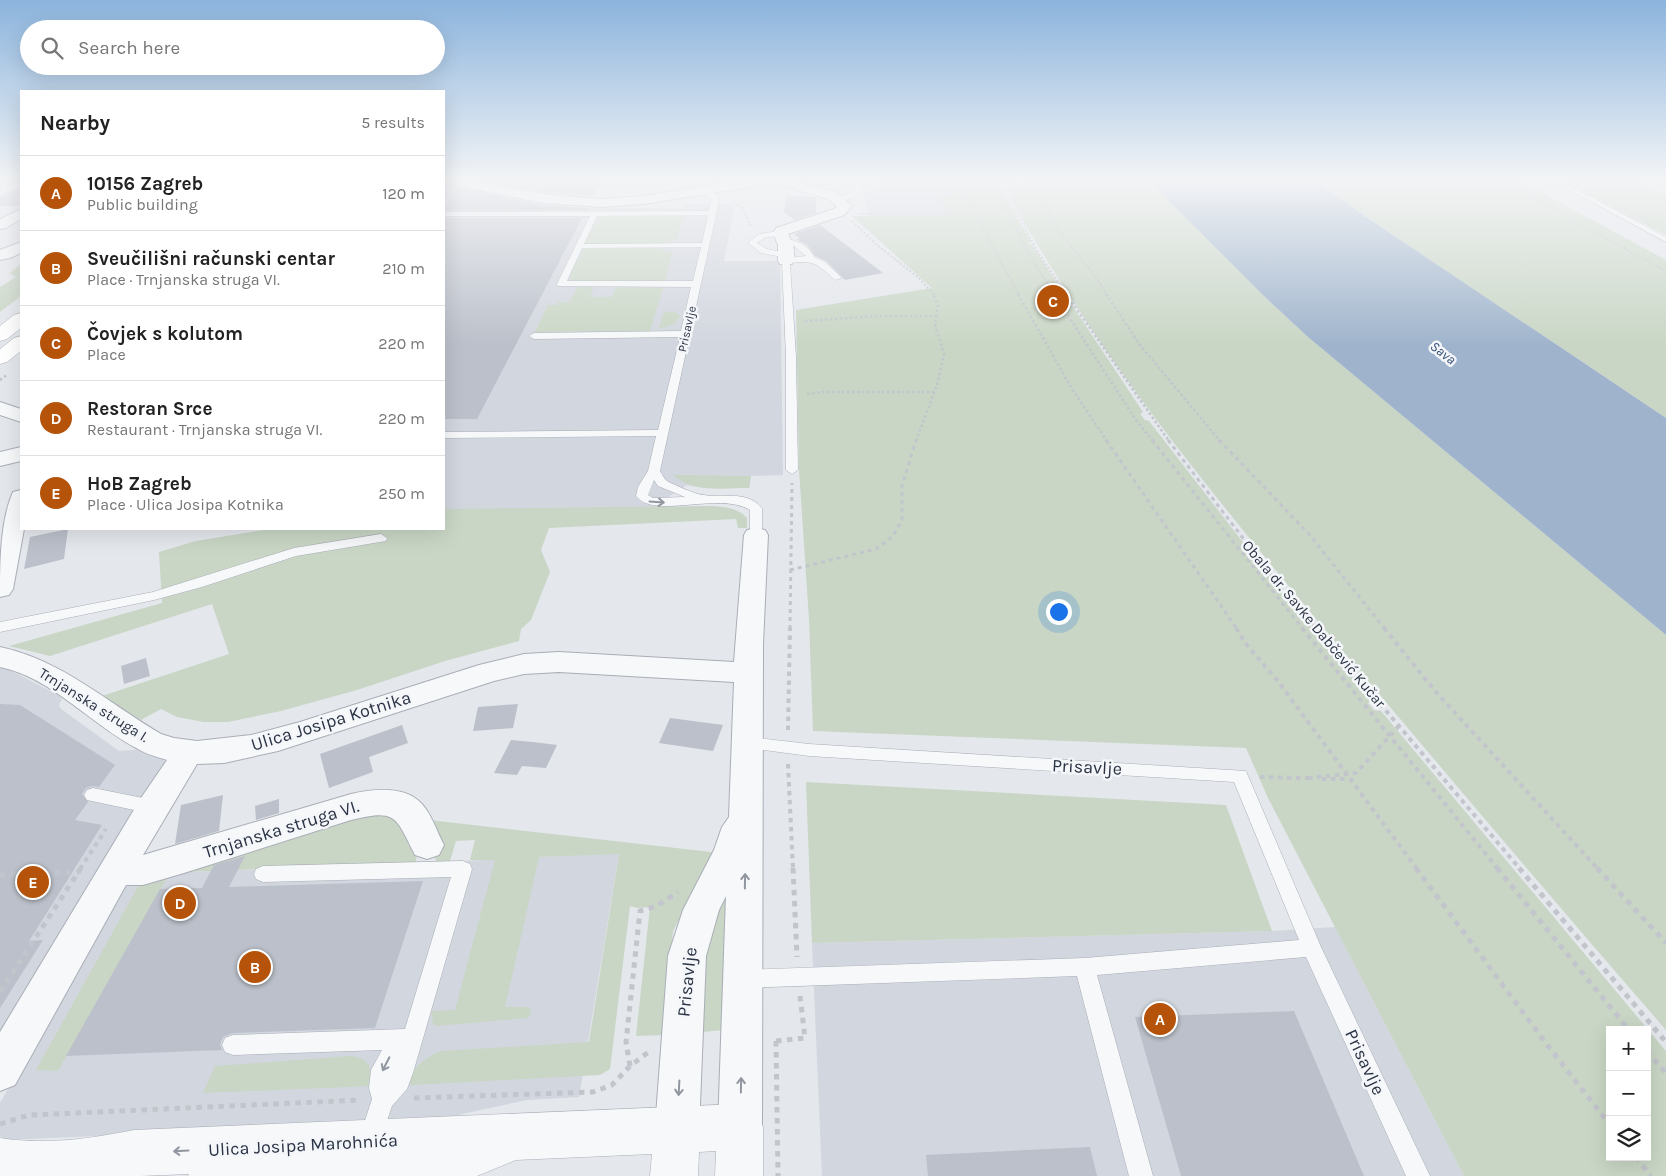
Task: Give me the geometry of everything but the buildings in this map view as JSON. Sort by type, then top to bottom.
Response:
[{"type":"main road","points":[[0,335],[20,321]]},
{"type":"main road","points":[[0,358],[20,343]]},
{"type":"street","points":[[782,237],[786,258]]},
{"type":"street","points":[[3,255],[20,247]]},
{"type":"street","points":[[0,408],[20,416]]},
{"type":"street","points":[[0,459],[20,454]]},
{"type":"street","points":[[0,588],[8,542],[20,500]]},
{"type":"street","name":"Prisavlje","points":[[739,1176],[749,672],[756,535]]},
{"type":"street","name":"Trnjanska struga I.","points":[[0,657],[26,663],[45,673],[152,742],[172,750],[189,752]]},
{"type":"street","name":"Ulica Josipa Kotnika","points":[[189,752],[236,749],[275,740],[488,672],[524,664],[559,662],[749,672]]},
{"type":"street","points":[[0,1071],[98,872],[153,808],[189,752]]},
{"type":"street","name":"Prisavlje","points":[[674,1176],[688,956],[701,910],[731,851],[747,799]]},
{"type":"street","name":"Trnjanska struga VI.","points":[[98,872],[143,870],[351,807],[374,802],[395,804],[407,810],[427,845]]},
{"type":"street","name":"Ulica Josipa Marohnića","points":[[10,1170],[98,1170],[134,1153],[740,1127]]},
{"type":"street","name":"Ulica Josipa Marohnića","points":[[212,1176],[448,1164],[517,1137]]},
{"type":"lane","points":[[585,235],[561,284],[697,284]]},
{"type":"lane","name":"Prisavlje","points":[[707,235],[654,471],[642,492],[643,498],[657,502],[727,498],[751,504],[757,513],[756,535]]},
{"type":"lane","points":[[810,258],[810,255],[797,244],[782,237],[762,236],[753,241],[754,245],[764,251],[786,258],[810,258],[822,264],[838,278]]},
{"type":"lane","points":[[580,246],[705,245]]},
{"type":"lane","points":[[786,258],[792,470]]},
{"type":"lane","points":[[534,336],[686,334]]},
{"type":"lane","points":[[445,435],[662,433]]},
{"type":"lane","name":"Prisavlje","points":[[654,471],[658,480],[669,487],[703,498]]},
{"type":"lane","points":[[0,627],[154,596],[294,552],[381,538]]},
{"type":"lane","name":"Prisavlje","points":[[748,743],[809,750],[1240,776],[1312,948],[1418,1176]]},
{"type":"lane","points":[[93,796],[153,808]]},
{"type":"lane","points":[[263,874],[463,869],[399,1081],[383,1099],[369,1142]]},
{"type":"lane","points":[[743,979],[1085,967],[1312,948]]},
{"type":"lane","points":[[1085,967],[1141,1176]]},
{"type":"lane","points":[[232,1045],[412,1039]]},
{"type":"path","points":[[790,570],[876,549],[886,543],[900,526],[904,516],[903,479],[934,392],[944,354],[935,326],[937,301],[915,275],[899,260],[878,246],[866,235]]},
{"type":"path","points":[[986,235],[1072,389],[1115,456],[1222,606],[1246,644],[1277,680],[1548,1046],[1606,1119]]},
{"type":"path","name":"Obala dr. Savke Dabčević Kučar","points":[[1019,235],[1036,266],[1136,420],[1626,1026]]},
{"type":"path","name":"Obala dr. Savke Dabčević Kučar","points":[[1029,235],[1037,251],[1111,362],[1178,454],[1272,576],[1666,1042]]},
{"type":"path","points":[[1062,235],[1100,283],[1113,306],[1140,345],[1227,450],[1308,534],[1436,692],[1666,943]]},
{"type":"path","points":[[1600,235],[1666,271]]},
{"type":"path","points":[[789,322],[877,316],[937,316]]},
{"type":"path","points":[[791,396],[822,392],[934,392]]},
{"type":"path","points":[[788,734],[792,485]]},
{"type":"path","points":[[1240,776],[1341,780],[1345,778],[1346,774],[1356,772],[1399,726]]},
{"type":"path","points":[[788,764],[797,965]]},
{"type":"path","points":[[0,992],[98,872],[108,826]]},
{"type":"path","points":[[0,875],[98,872]]},
{"type":"path","points":[[630,1066],[626,1042],[640,911]]},
{"type":"path","points":[[778,1176],[776,1041],[805,1038],[799,989]]},
{"type":"path","points":[[0,1124],[29,1115],[383,1099],[593,1092],[612,1086],[630,1066],[654,1048]]},
{"type":"path","points":[[1651,1056],[1666,1073]]},
{"type":"path","points":[[1639,1161],[1650,1176]]},
{"type":"shaded area","points":[[445,235],[729,235],[724,261],[780,261],[783,475],[751,476],[749,488],[703,488],[687,485],[670,496],[668,507],[445,518]]},
{"type":"shaded area","points":[[0,665],[58,695],[62,699],[59,705],[61,709],[119,751],[144,749],[160,756],[165,762],[163,770],[0,1047]]},
{"type":"shaded area","points":[[619,853],[579,1097],[527,1100],[439,1119],[412,1122],[5,1140],[0,1136],[0,1103],[124,885],[151,873],[385,865]]},
{"type":"shaded area","points":[[1335,927],[1464,1176],[822,1176],[812,943],[1272,931]]},
{"type":"green space","points":[[590,235],[678,235],[677,239],[659,244],[585,244]]},
{"type":"green space","points":[[873,235],[1027,235],[1031,242],[1028,242],[1029,244],[1032,245],[1143,412],[1140,414],[1145,420],[1149,421],[1259,563],[1372,700],[1368,703],[1374,710],[1381,711],[1645,1026],[1606,1026],[1606,1161],[1651,1161],[1651,1033],[1666,1051],[1666,1176],[1464,1176],[1268,798],[1246,748],[813,731],[809,619],[799,469],[796,310],[932,288]]},
{"type":"green space","points":[[1032,235],[1203,235],[1308,337],[1666,635],[1666,1030],[1364,676],[1234,519],[1149,410],[1109,355]]},
{"type":"green space","points":[[1393,235],[1620,235],[1666,260],[1666,418]]},
{"type":"green space","points":[[584,248],[657,248],[673,252],[665,281],[572,281],[569,276]]},
{"type":"green space","points":[[20,265],[20,297],[0,312],[0,287],[16,277],[10,273]]},
{"type":"green space","points":[[577,287],[594,287],[590,297],[612,297],[616,287],[663,288],[650,331],[535,332],[548,305],[557,305],[558,302],[570,302]]},
{"type":"green space","points":[[664,312],[675,312],[680,317],[674,324],[659,329]]},
{"type":"green space","points":[[673,475],[751,476],[749,488],[719,489],[690,485]]},
{"type":"green space","points":[[713,506],[740,512],[747,518],[747,528],[738,528],[736,519],[549,528],[541,550],[550,572],[531,620],[521,629],[519,641],[445,661],[357,690],[281,711],[228,722],[204,722],[177,717],[161,709],[141,720],[102,696],[229,654],[212,604],[50,656],[9,646],[162,603],[159,552],[196,541],[264,530],[445,530],[445,509]]},
{"type":"green space","points":[[806,782],[1226,805],[1272,931],[812,943]]},
{"type":"green space","points":[[350,812],[395,813],[417,845],[416,863],[182,872]]},
{"type":"green space","points":[[429,820],[720,853],[693,893],[673,931],[663,1035],[636,1036],[650,907],[637,908],[630,906],[610,1069],[600,1075],[411,1085],[408,1081],[418,1066],[432,1055],[442,1051],[589,1042],[619,854],[539,857],[505,1007],[529,1007],[531,1014],[528,1018],[436,1026],[433,1024],[431,1011],[455,1010],[495,860],[470,860],[475,840],[456,841],[450,861],[436,862]]},
{"type":"green space","points":[[170,873],[58,1071],[36,1070],[145,874]]},
{"type":"green space","points":[[720,902],[725,902],[727,912],[723,1030],[703,1032],[706,933]]},
{"type":"green space","points":[[351,1056],[361,1058],[369,1065],[372,1086],[203,1093],[215,1066]]},
{"type":"water","name":"Sava","points":[[1203,235],[1393,235],[1666,418],[1666,635],[1308,337]]},
{"type":"place","name":"Čovjek s kolutom","points":[[1053,301]]},
{"type":"place","name":"HoB Zagreb","points":[[33,882]]},
{"type":"place","name":"Restoran Srce","points":[[180,903]]},
{"type":"place","name":"Sveučilišni računski centar","points":[[255,967]]},
{"type":"place","name":"10156 Zagreb","points":[[1160,1019]]}]
